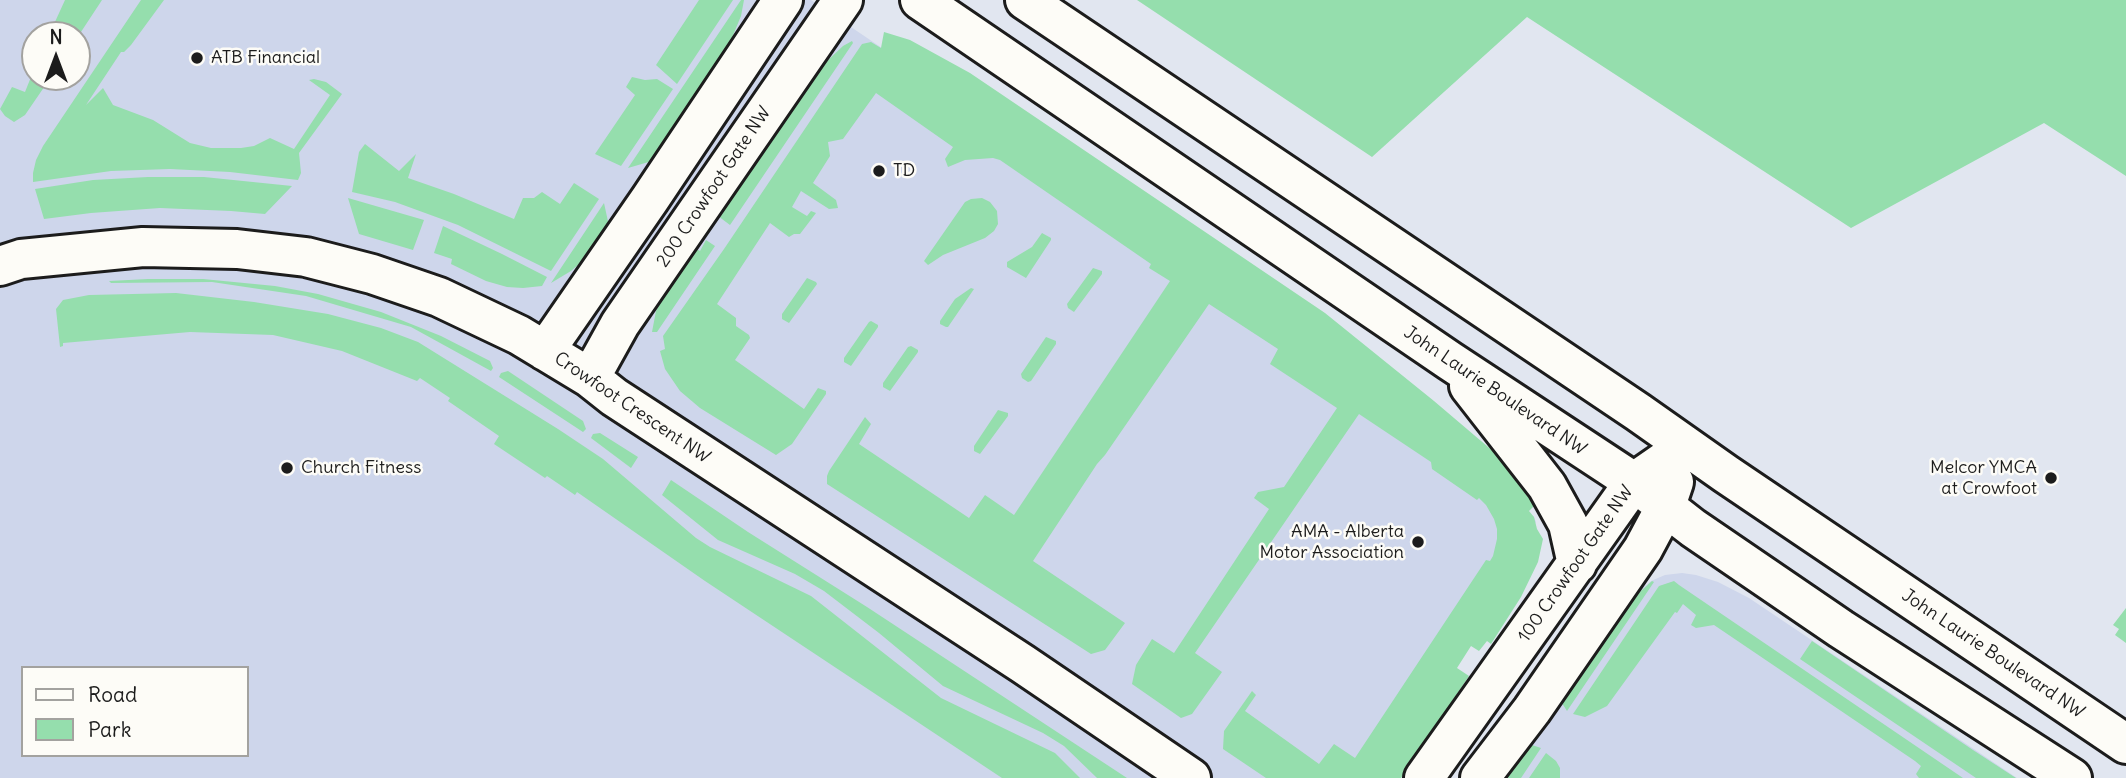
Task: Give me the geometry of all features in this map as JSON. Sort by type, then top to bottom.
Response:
[{"type":"street","name":"200 Crowfoot Gate NW","points":[[590,378],[620,324],[843,0]]},
{"type":"street","name":"John Laurie Boulevard NW","points":[[920,0],[1450,361],[1634,482],[1693,528],[1842,629],[2072,778]]},
{"type":"street","name":"John Laurie Boulevard NW","points":[[1025,0],[2126,744]]},
{"type":"street","points":[[545,351],[650,199],[771,7]]},
{"type":"street","name":"Crowfoot Crescent NW","points":[[0,266],[21,258],[143,247],[237,249],[306,257],[372,274],[439,297],[519,335],[590,378],[614,397],[1023,664],[1191,778]]},
{"type":"street","points":[[1450,361],[1547,486],[1567,524],[1577,564]]},
{"type":"street","points":[[1480,778],[1532,710],[1638,557],[1666,506],[1686,446]]},
{"type":"street","name":"100 Crowfoot Gate NW","points":[[1424,778],[1634,482],[1686,446]]},
{"type":"shaded area","points":[[0,0],[811,0],[1437,423],[1534,517],[1536,522],[1371,778],[0,778]]},
{"type":"shaded area","points":[[1682,573],[1718,582],[1749,598],[2017,778],[1501,778],[1623,604],[1651,581],[1665,575]]},
{"type":"green space","points":[[65,0],[102,0],[88,21],[55,21]]},
{"type":"green space","points":[[141,0],[164,0],[131,45],[121,52],[86,105],[103,88],[113,105],[153,120],[190,143],[211,148],[241,148],[254,146],[270,138],[294,149],[330,95],[309,80],[326,82],[342,94],[299,153],[301,173],[298,180],[230,172],[170,169],[111,171],[33,182],[36,160],[43,146],[80,91],[91,91],[91,74]]},
{"type":"green space","points":[[699,0],[733,0],[677,84],[656,65]]},
{"type":"green space","points":[[741,0],[744,0],[741,16],[729,45],[652,161],[628,168]]},
{"type":"green space","points":[[1137,0],[2126,0],[2126,176],[2044,123],[1851,228],[1527,17],[1372,157]]},
{"type":"green space","points":[[884,32],[910,40],[970,73],[1325,313],[1494,452],[1523,482],[1537,503],[1529,511],[1543,539],[1538,562],[1521,597],[1491,644],[1487,641],[1479,651],[1471,646],[1457,668],[1469,676],[1401,778],[1266,778],[1223,749],[1224,731],[1252,691],[1256,695],[1245,711],[1319,764],[1334,744],[1355,758],[1486,560],[1490,561],[1493,556],[1497,529],[1486,505],[1432,469],[1431,462],[1359,414],[1195,653],[1222,672],[1192,714],[1181,718],[1132,684],[1136,665],[1152,639],[1174,653],[1269,509],[1254,498],[1258,492],[1284,487],[1337,408],[1270,364],[1278,349],[1209,304],[1033,561],[1125,623],[1105,650],[1091,654],[827,484],[829,471],[865,417],[871,424],[859,444],[969,518],[985,495],[1014,515],[1170,281],[1149,268],[1151,264],[1000,160],[965,160],[948,167],[945,159],[953,147],[876,93],[843,139],[828,142],[830,156],[813,183],[836,200],[838,208],[829,209],[801,191],[792,207],[807,216],[811,211],[816,213],[800,234],[789,237],[770,223],[717,304],[736,318],[736,326],[750,338],[735,360],[804,409],[818,388],[826,391],[826,394],[792,444],[776,455],[700,408],[680,391],[665,369],[660,351],[665,349],[663,336],[862,44],[871,42],[881,48]]},
{"type":"green space","points":[[852,41],[730,225],[718,216],[808,82],[843,46]]},
{"type":"green space","points":[[632,77],[657,79],[673,89],[621,166],[595,154],[635,95],[626,87]]},
{"type":"green space","points":[[12,87],[25,92],[41,91],[25,115],[14,122],[0,109]]},
{"type":"green space","points":[[365,144],[399,171],[416,154],[408,178],[514,219],[523,198],[534,198],[542,192],[560,204],[574,183],[599,199],[551,271],[458,225],[395,202],[352,192],[359,152]]},
{"type":"green space","points":[[204,177],[292,186],[265,214],[160,208],[44,219],[35,189],[93,180]]},
{"type":"green space","points":[[348,198],[424,220],[413,250],[359,234]]},
{"type":"green space","points":[[982,198],[990,202],[997,211],[998,224],[994,231],[985,238],[943,255],[928,265],[924,261],[965,202]]},
{"type":"green space","points":[[604,203],[609,226],[587,257],[551,283]]},
{"type":"green space","points":[[443,226],[547,277],[542,286],[507,287],[486,281],[451,264],[452,259],[434,253]]},
{"type":"green space","points":[[1042,233],[1051,240],[1026,278],[1007,267],[1007,262],[1032,247]]},
{"type":"green space","points":[[706,240],[715,246],[657,332],[652,332],[656,311],[665,293],[695,248],[700,251]]},
{"type":"green space","points":[[1093,268],[1102,271],[1102,274],[1074,312],[1067,304]]},
{"type":"green space","points":[[807,278],[817,284],[789,323],[782,319],[782,314]]},
{"type":"green space","points":[[203,279],[275,286],[318,294],[381,312],[441,336],[490,361],[493,368],[491,371],[411,327],[306,296],[212,282],[109,281]]},
{"type":"green space","points":[[971,288],[974,289],[948,327],[940,324],[955,299]]},
{"type":"green space","points":[[176,293],[328,314],[381,328],[418,342],[603,459],[696,538],[811,596],[941,698],[1055,753],[1080,778],[1002,778],[705,581],[577,492],[575,495],[547,476],[545,478],[494,444],[499,436],[420,378],[417,381],[342,351],[273,335],[190,332],[63,343],[60,347],[56,309],[63,300],[89,295]]},
{"type":"green space","points":[[871,321],[878,327],[851,366],[844,362],[844,358]]},
{"type":"green space","points":[[1046,337],[1056,341],[1056,344],[1028,382],[1021,374]]},
{"type":"green space","points":[[911,346],[918,352],[890,391],[883,387],[883,383]]},
{"type":"green space","points":[[508,371],[583,421],[586,429],[583,432],[499,377],[501,373]]},
{"type":"green space","points":[[998,410],[1008,413],[1008,416],[980,454],[974,451],[974,446]]},
{"type":"green space","points":[[600,433],[638,457],[631,468],[591,438],[593,434]]},
{"type":"green space","points":[[671,480],[1127,778],[1097,778],[1064,746],[1043,733],[943,686],[824,591],[795,574],[718,540],[662,495]]},
{"type":"green space","points":[[1674,581],[1963,778],[1919,778],[1916,774],[1921,766],[1915,761],[1714,625],[1696,628],[1691,625],[1696,615],[1683,604],[1607,706],[1585,717],[1573,714],[1659,586]]},
{"type":"green space","points":[[1654,582],[1567,711],[1560,700],[1623,607]]},
{"type":"green space","points":[[2126,608],[2126,643],[2115,635],[2119,629],[2113,625]]},
{"type":"green space","points":[[1812,641],[2016,778],[1976,778],[1800,659]]},
{"type":"green space","points":[[1526,743],[1541,748],[1521,778],[1502,778]]},
{"type":"green space","points":[[1546,753],[1560,768],[1560,778],[1529,778]]},
{"type":"place","name":"ATB Financial","points":[[197,58]]},
{"type":"place","name":"TD","points":[[879,171]]},
{"type":"place","name":"Church Fitness","points":[[287,468]]},
{"type":"place","name":"Melcor YMCA at Crowfoot","points":[[2051,478]]},
{"type":"place","name":"AMA - Alberta Motor Association","points":[[1418,542]]}]
